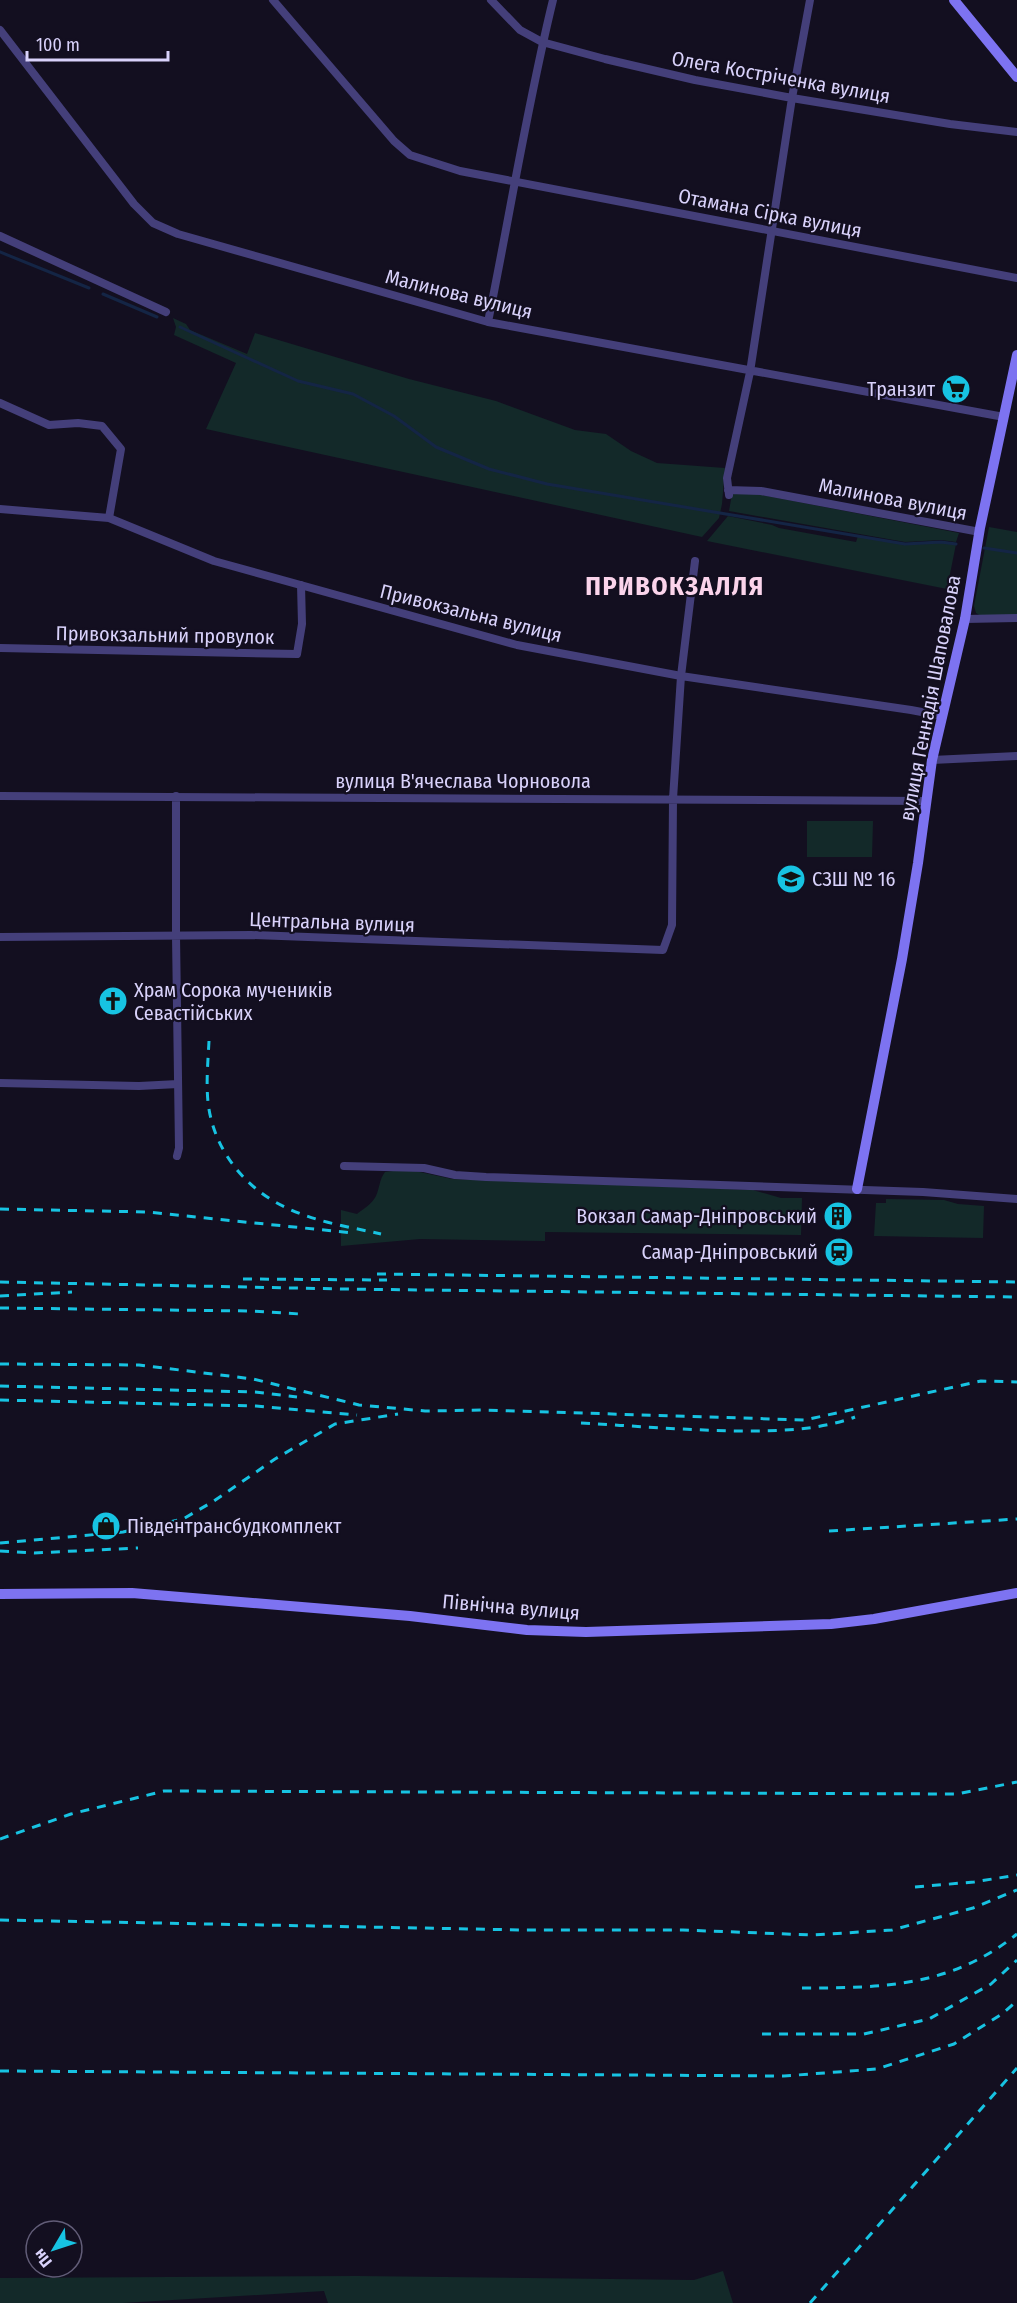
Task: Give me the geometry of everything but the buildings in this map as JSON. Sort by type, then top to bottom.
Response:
[{"type":"street","name":"Отамана Сірка вулиця","points":[[273,0],[394,141],[410,155],[460,171],[772,229],[1017,278]]},
{"type":"street","name":"Олега Костріченка вулиця","points":[[491,0],[520,30],[542,42],[695,80],[950,124],[1017,132]]},
{"type":"street","points":[[488,322],[516,182],[521,141],[553,0]]},
{"type":"street","points":[[750,372],[792,98],[810,0]]},
{"type":"street","points":[[954,0],[1017,77]]},
{"type":"street","name":"Малинова вулиця","points":[[0,30],[134,204],[153,223],[178,234],[488,322],[1004,417]]},
{"type":"street","points":[[0,236],[166,312]]},
{"type":"street","name":"вулиця Геннадія Шаповалова","points":[[857,1189],[902,958],[932,760],[965,619],[980,530],[1017,356]]},
{"type":"street","name":"Малинова вулиця","points":[[750,372],[727,478],[728,493],[761,491],[980,530]]},
{"type":"street","points":[[0,403],[49,425],[78,423],[102,426],[121,449],[110,518]]},
{"type":"street","name":"Привокзальна вулиця","points":[[0,509],[110,518],[214,561],[517,645],[681,676],[943,716]]},
{"type":"street","points":[[673,799],[681,676],[694,561]]},
{"type":"street","name":"Привокзальний провулок","points":[[0,648],[297,654],[302,624],[301,585]]},
{"type":"street","points":[[965,619],[1017,618]]},
{"type":"street","points":[[932,760],[1017,756]]},
{"type":"street","name":"вулиця В'ячеслава Чорновола","points":[[0,796],[927,801]]},
{"type":"street","points":[[176,796],[179,1148],[177,1156]]},
{"type":"street","name":"Центральна вулиця","points":[[0,937],[251,935],[663,950],[672,925],[673,799]]},
{"type":"street","points":[[0,1083],[139,1086],[178,1084]]},
{"type":"street","points":[[344,1166],[424,1168],[455,1175],[486,1177],[857,1189],[1017,1199]]},
{"type":"street","name":"Північна вулиця","points":[[0,1594],[132,1593],[410,1616],[516,1629],[586,1632],[831,1624],[874,1619],[1017,1593]]},
{"type":"green space","points":[[173,318],[186,324],[190,330],[247,354],[255,333],[409,379],[496,401],[575,430],[606,434],[631,451],[657,463],[725,468],[719,518],[702,537],[206,429],[236,363],[174,335],[176,327]]},
{"type":"green space","points":[[732,494],[757,494],[959,533],[956,542],[941,540],[905,542],[729,511]]},
{"type":"green space","points":[[728,516],[856,542],[858,536],[905,544],[941,542],[956,544],[947,589],[707,541]]},
{"type":"green space","points":[[989,527],[1017,532],[1017,615],[981,616],[976,613],[974,606]]},
{"type":"green space","points":[[807,821],[873,821],[872,857],[807,857]]},
{"type":"green space","points":[[415,1171],[452,1179],[753,1190],[781,1198],[802,1198],[801,1235],[545,1232],[545,1241],[420,1239],[341,1246],[341,1210],[357,1214],[374,1199],[385,1172]]},
{"type":"green space","points":[[886,1199],[944,1200],[958,1204],[984,1206],[983,1238],[874,1236],[876,1203],[886,1203]]},
{"type":"green space","points":[[723,2271],[733,2303],[328,2303],[324,2291],[123,2303],[0,2303],[0,2278],[357,2276],[694,2280]]},
{"type":"waterway","points":[[0,252],[89,288]]},
{"type":"waterway","points":[[103,294],[157,317]]},
{"type":"waterway","points":[[180,327],[298,381],[353,394],[394,416],[436,447],[489,469],[547,484],[905,544],[941,542],[956,544]]},
{"type":"waterway","points":[[984,548],[1017,553]]},
{"type":"railway","points":[[209,1041],[207,1087],[211,1119],[224,1151],[245,1179],[272,1200],[298,1213],[333,1224],[381,1234]]},
{"type":"railway","points":[[0,1209],[147,1212],[353,1233]]},
{"type":"railway","points":[[377,1274],[1017,1282]]},
{"type":"railway","points":[[243,1279],[387,1280]]},
{"type":"railway","points":[[0,1282],[342,1289],[1017,1297]]},
{"type":"railway","points":[[0,1296],[72,1292]]},
{"type":"railway","points":[[0,1308],[250,1311],[300,1314]]},
{"type":"railway","points":[[0,1364],[139,1365],[253,1379],[359,1405],[425,1411],[484,1410],[805,1420],[981,1381],[1017,1382]]},
{"type":"railway","points":[[0,1386],[255,1392],[297,1397]]},
{"type":"railway","points":[[0,1400],[256,1406],[357,1415]]},
{"type":"railway","points":[[0,1543],[123,1532],[183,1519],[214,1501],[275,1459],[335,1424],[398,1414]]},
{"type":"railway","points":[[581,1423],[698,1430],[767,1431],[812,1428],[855,1417]]},
{"type":"railway","points":[[829,1531],[1017,1519]]},
{"type":"railway","points":[[0,1551],[34,1553],[138,1548]]},
{"type":"railway","points":[[0,1839],[71,1814],[164,1791],[957,1794],[1017,1782]]},
{"type":"railway","points":[[915,1887],[974,1882],[1017,1875]]},
{"type":"railway","points":[[0,1920],[524,1930],[683,1930],[813,1935],[892,1930],[973,1908],[1017,1890]]},
{"type":"railway","points":[[802,1988],[860,1987],[915,1981],[967,1965],[992,1952],[1017,1934]]},
{"type":"railway","points":[[762,2034],[864,2034],[929,2019],[991,1984],[1017,1960]]},
{"type":"railway","points":[[0,2071],[784,2076],[877,2069],[954,2044],[1002,2014],[1017,2001]]},
{"type":"railway","points":[[810,2303],[1017,2068]]},
{"type":"place","name":"Транзит","points":[[956,389]]},
{"type":"place","name":"СЗШ № 16","points":[[791,879]]},
{"type":"place","name":"Храм Сорока мучеників Севастійських","points":[[113,1001]]},
{"type":"place","name":"Вокзал Самар-Дніпровський","points":[[838,1216]]},
{"type":"place","name":"Самар-Дніпровський","points":[[839,1252]]},
{"type":"place","name":"Південтрансбудкомплект","points":[[106,1526]]},
{"type":"district","name":"ПРИВОКЗАЛЛЯ","points":[[675,586]]}]
